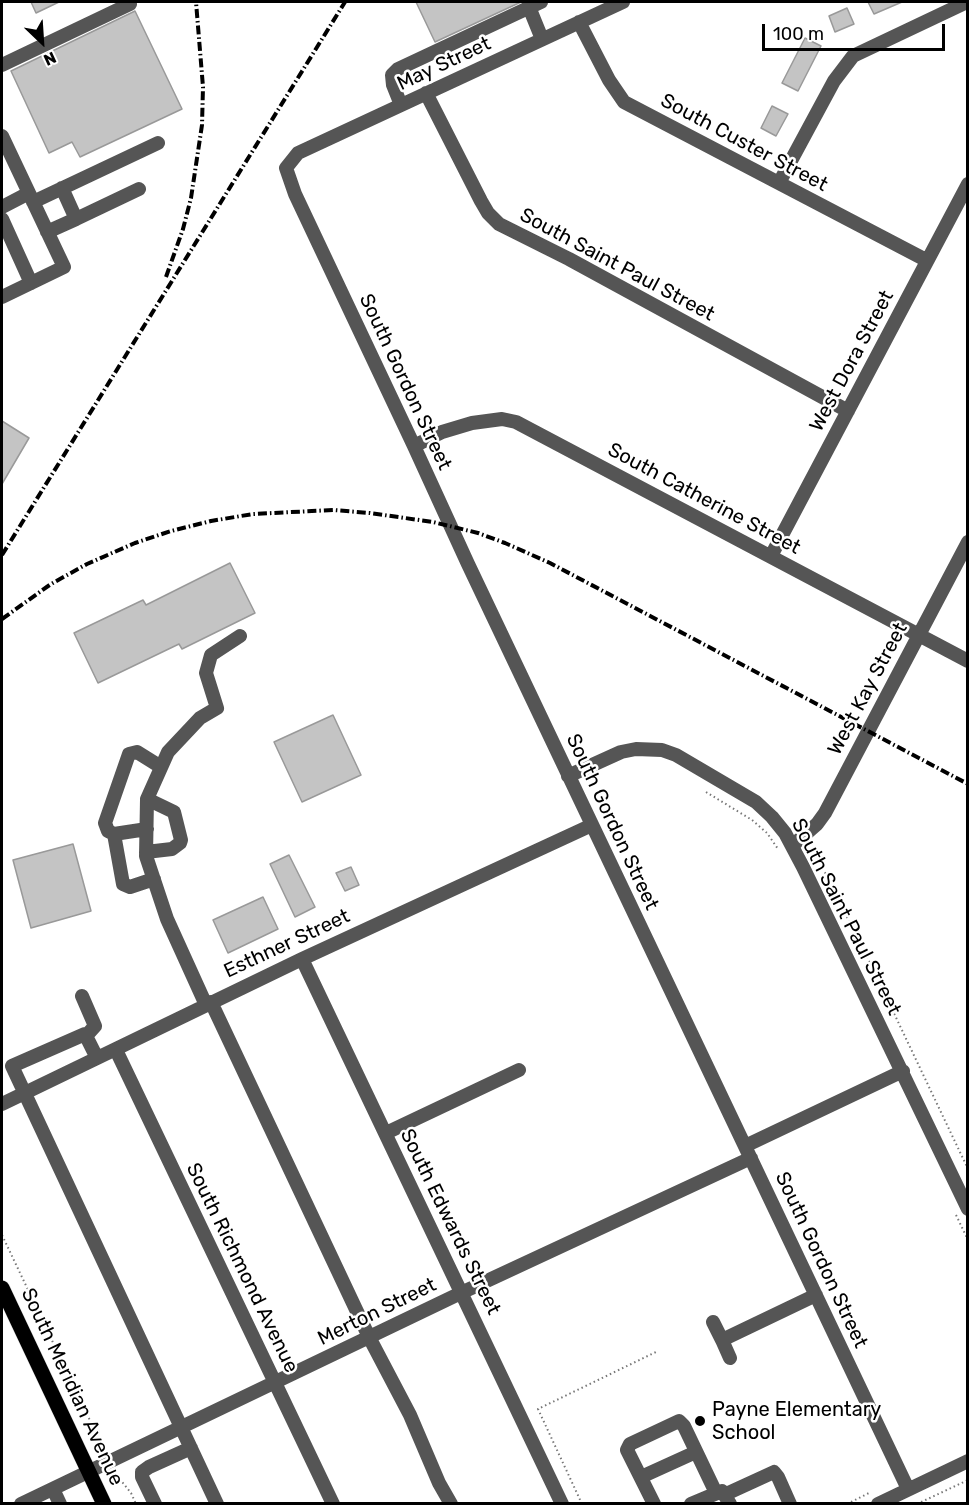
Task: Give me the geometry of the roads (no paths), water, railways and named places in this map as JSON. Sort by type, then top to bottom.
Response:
[{"type":"main road","name":"South Meridian Avenue","points":[[2,1290],[104,1503]]},
{"type":"street","name":"May Street","points":[[286,168],[298,153],[623,2]]},
{"type":"street","points":[[779,183],[834,81],[853,56],[967,2]]},
{"type":"street","points":[[2,65],[130,4]]},
{"type":"street","points":[[401,105],[393,85],[392,75],[398,69],[535,4],[542,39]]},
{"type":"street","name":"South Custer Street","points":[[579,22],[609,80],[624,102],[926,260]]},
{"type":"street","name":"South Saint Paul Street","points":[[426,93],[481,201],[488,213],[499,224],[569,259],[848,411]]},
{"type":"street","points":[[2,136],[6,156],[31,198],[64,267],[2,297]]},
{"type":"street","points":[[2,207],[62,188],[158,144]]},
{"type":"street","name":"South Gordon Street","points":[[286,168],[295,194],[468,564],[816,1295],[901,1496]]},
{"type":"street","name":"West Dora Street","points":[[771,556],[968,184]]},
{"type":"street","points":[[62,188],[76,219]]},
{"type":"street","points":[[47,232],[139,189]]},
{"type":"street","points":[[2,219],[31,283]]},
{"type":"street","name":"South Catherine Street","points":[[414,446],[442,432],[472,423],[502,419],[516,422],[968,660]]},
{"type":"street","name":"West Kay Street","points":[[786,849],[817,824],[825,813],[968,542]]},
{"type":"street","points":[[240,636],[211,655],[206,673],[217,708],[200,718],[168,752],[147,799],[146,852],[167,919],[369,1337],[410,1415],[439,1483],[451,1503]]},
{"type":"street","name":"South Saint Paul Street","points":[[568,776],[621,752],[636,749],[662,750],[676,755],[756,802],[772,817],[786,849],[903,1071],[968,1209]]},
{"type":"street","points":[[147,829],[114,834],[108,831],[105,823],[129,754],[137,752],[161,767]]},
{"type":"street","points":[[146,852],[172,849],[181,840],[174,812],[147,799]]},
{"type":"street","name":"Esthner Street","points":[[2,1104],[302,959],[592,825]]},
{"type":"street","points":[[114,834],[123,884],[130,887],[154,879]]},
{"type":"street","name":"South Edwards Street","points":[[302,959],[562,1503]]},
{"type":"street","points":[[82,996],[95,1026],[86,1036]]},
{"type":"street","points":[[86,1036],[85,1034],[7,1062],[24,1093],[217,1503]]},
{"type":"street","points":[[86,1036],[97,1058]]},
{"type":"street","name":"South Richmond Avenue","points":[[116,1050],[333,1503]]},
{"type":"street","points":[[386,1133],[519,1070]]},
{"type":"street","name":"Merton Street","points":[[21,1503],[463,1292],[748,1152],[903,1071]]},
{"type":"street","points":[[722,1340],[816,1295]]},
{"type":"street","points":[[713,1322],[730,1358]]},
{"type":"street","points":[[654,1503],[627,1449],[630,1444],[680,1421],[724,1497]]},
{"type":"street","points":[[155,1503],[142,1477],[142,1472],[191,1448]]},
{"type":"street","points":[[641,1477],[696,1452]]},
{"type":"street","points":[[878,1503],[901,1496],[968,1461]]},
{"type":"street","points":[[691,1503],[724,1497],[774,1472],[790,1503]]},
{"type":"street","points":[[53,1489],[60,1503]]},
{"type":"railway","points":[[166,277],[191,198],[202,125],[203,87],[196,2]]},
{"type":"railway","points":[[2,555],[345,2]]},
{"type":"railway","points":[[2,619],[51,584],[87,564],[135,543],[211,521],[253,514],[333,510],[433,522],[478,533],[550,563],[968,784]]},
{"type":"place","name":"Payne Elementary School","points":[[700,1421]]}]
